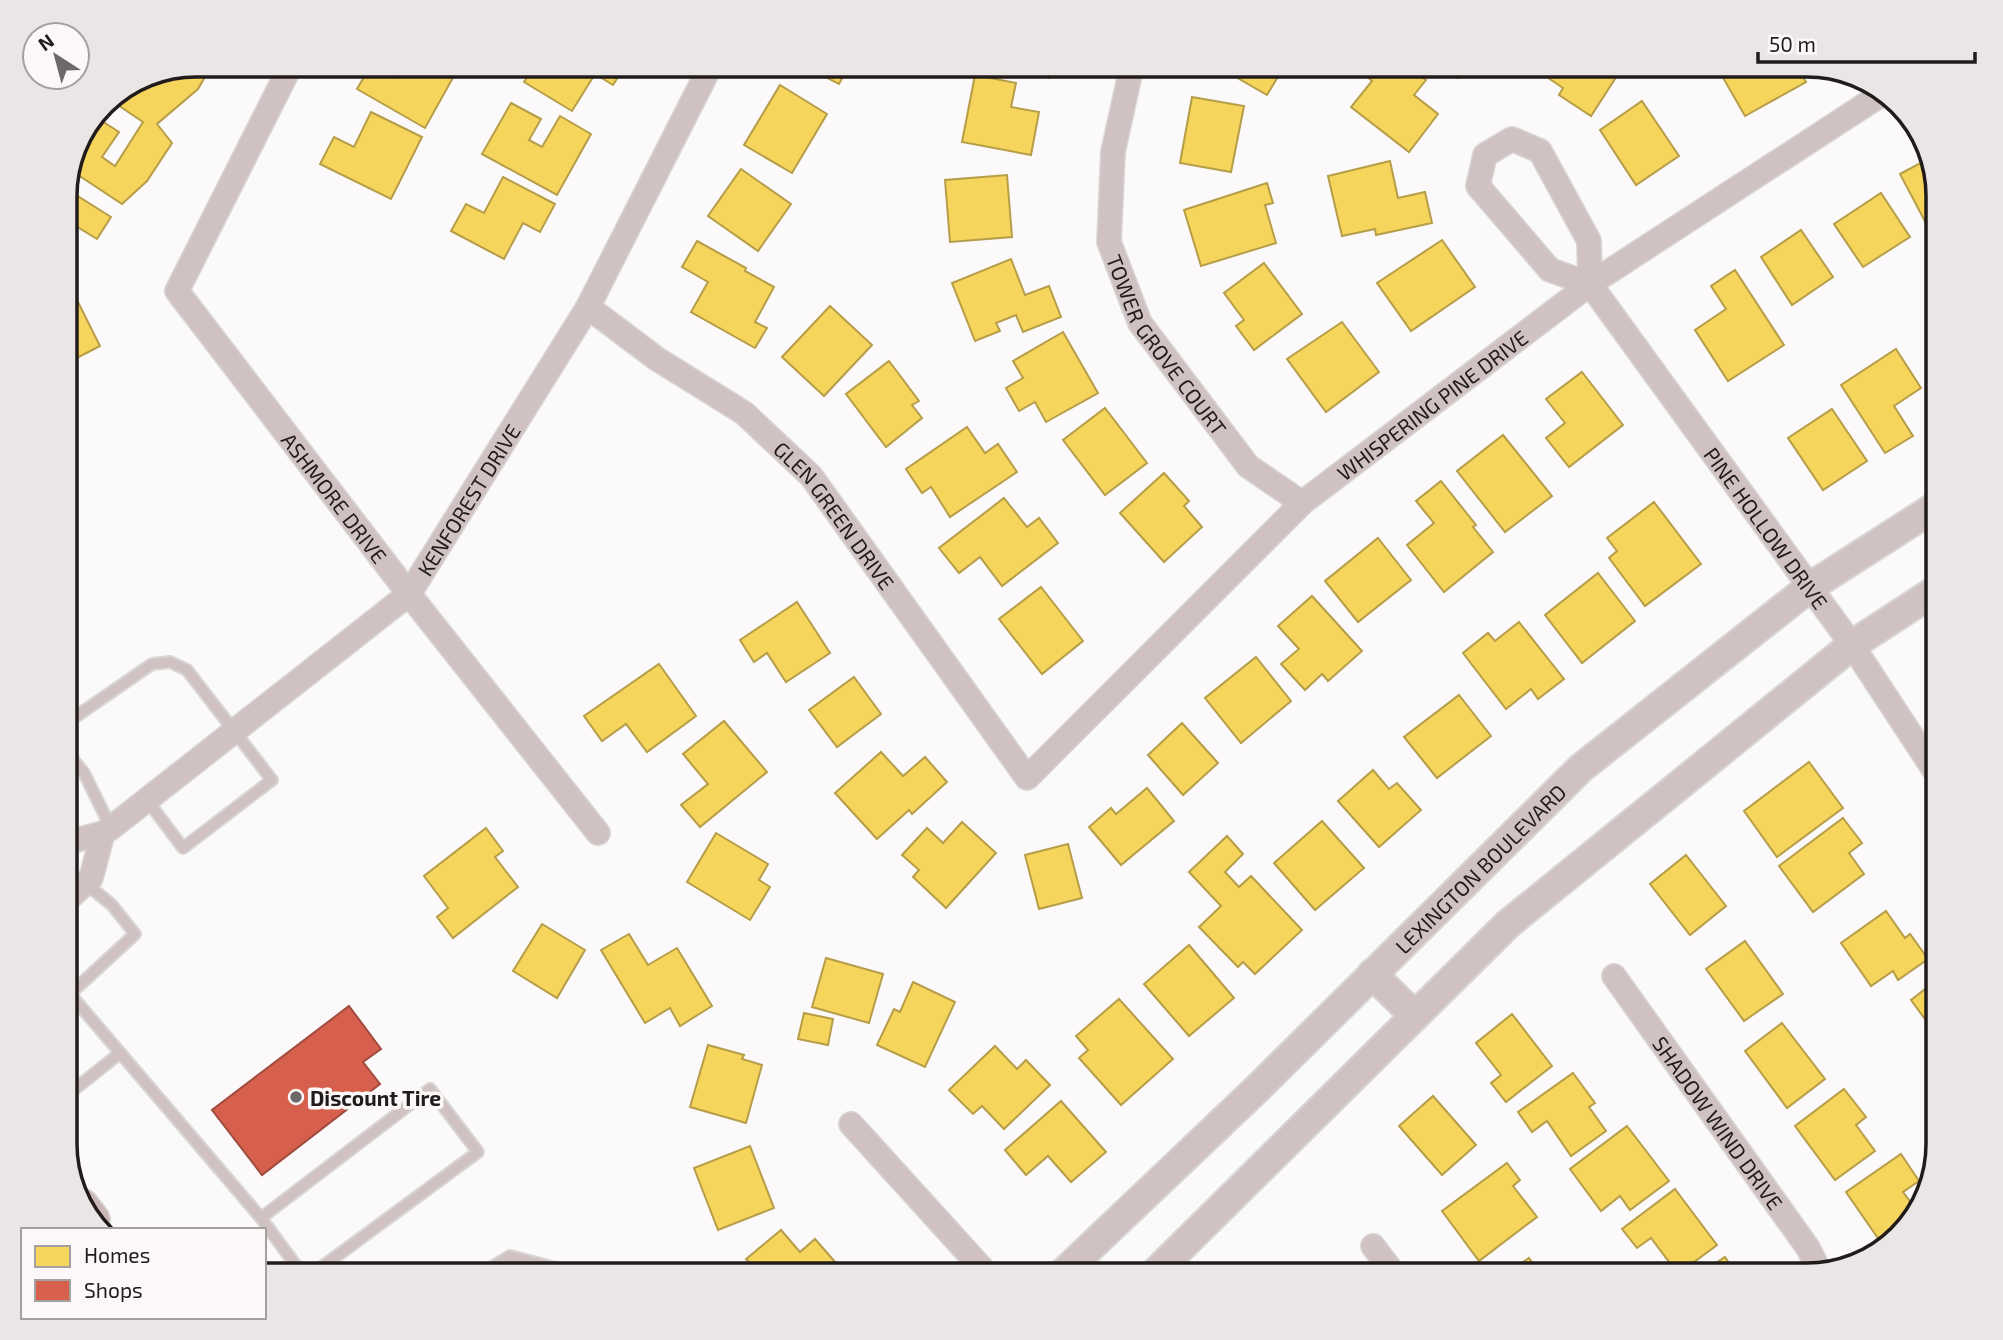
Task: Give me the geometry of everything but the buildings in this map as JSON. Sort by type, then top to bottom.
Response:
[{"type":"street","name":"ASHMORE DRIVE","points":[[285,77],[177,291],[409,594],[598,832]]},
{"type":"street","name":"KENFOREST DRIVE","points":[[77,840],[107,831],[409,594],[588,307],[705,77]]},
{"type":"street","name":"TOWER GROVE COURT","points":[[1129,77],[1112,152],[1109,242],[1140,323],[1248,466],[1302,503]]},
{"type":"street","name":"WHISPERING PINE DRIVE","points":[[1027,778],[1302,503],[1590,284],[1875,99]]},
{"type":"street","points":[[1512,139],[1540,151],[1589,241],[1590,284],[1550,270],[1478,186],[1485,155],[1512,139]]},
{"type":"street","name":"PINE HOLLOW DRIVE","points":[[1590,284],[1852,645],[1926,758]]},
{"type":"street","name":"GLEN GREEN DRIVE","points":[[588,307],[657,359],[744,413],[811,476],[1027,778]]},
{"type":"street","name":"LEXINGTON BOULEVARD","points":[[1074,1263],[1260,1086],[1581,768],[1810,587],[1926,513]]},
{"type":"street","points":[[1165,1263],[1508,924],[1852,645],[1926,597]]},
{"type":"street","points":[[77,891],[91,877],[107,831]]},
{"type":"street","points":[[1372,974],[1415,1016]]},
{"type":"street","name":"SHADOW WIND DRIVE","points":[[1615,976],[1808,1248],[1815,1262]]},
{"type":"street","points":[[851,1124],[977,1263]]},
{"type":"street","points":[[1373,1246],[1386,1263]]},
{"type":"lane","points":[[77,716],[152,664],[170,662],[187,670],[272,780],[183,848],[147,800]]},
{"type":"lane","points":[[77,765],[84,773],[107,831]]},
{"type":"lane","points":[[77,988],[135,934],[113,905],[85,883]]},
{"type":"lane","points":[[77,1002],[261,1218],[294,1263]]},
{"type":"lane","points":[[77,1087],[120,1053]]},
{"type":"lane","points":[[261,1218],[430,1089],[478,1152],[327,1263]]},
{"type":"lane","points":[[499,1263],[510,1256],[537,1263]]},
{"type":"place","name":"Discount Tire","points":[[296,1097]]}]
